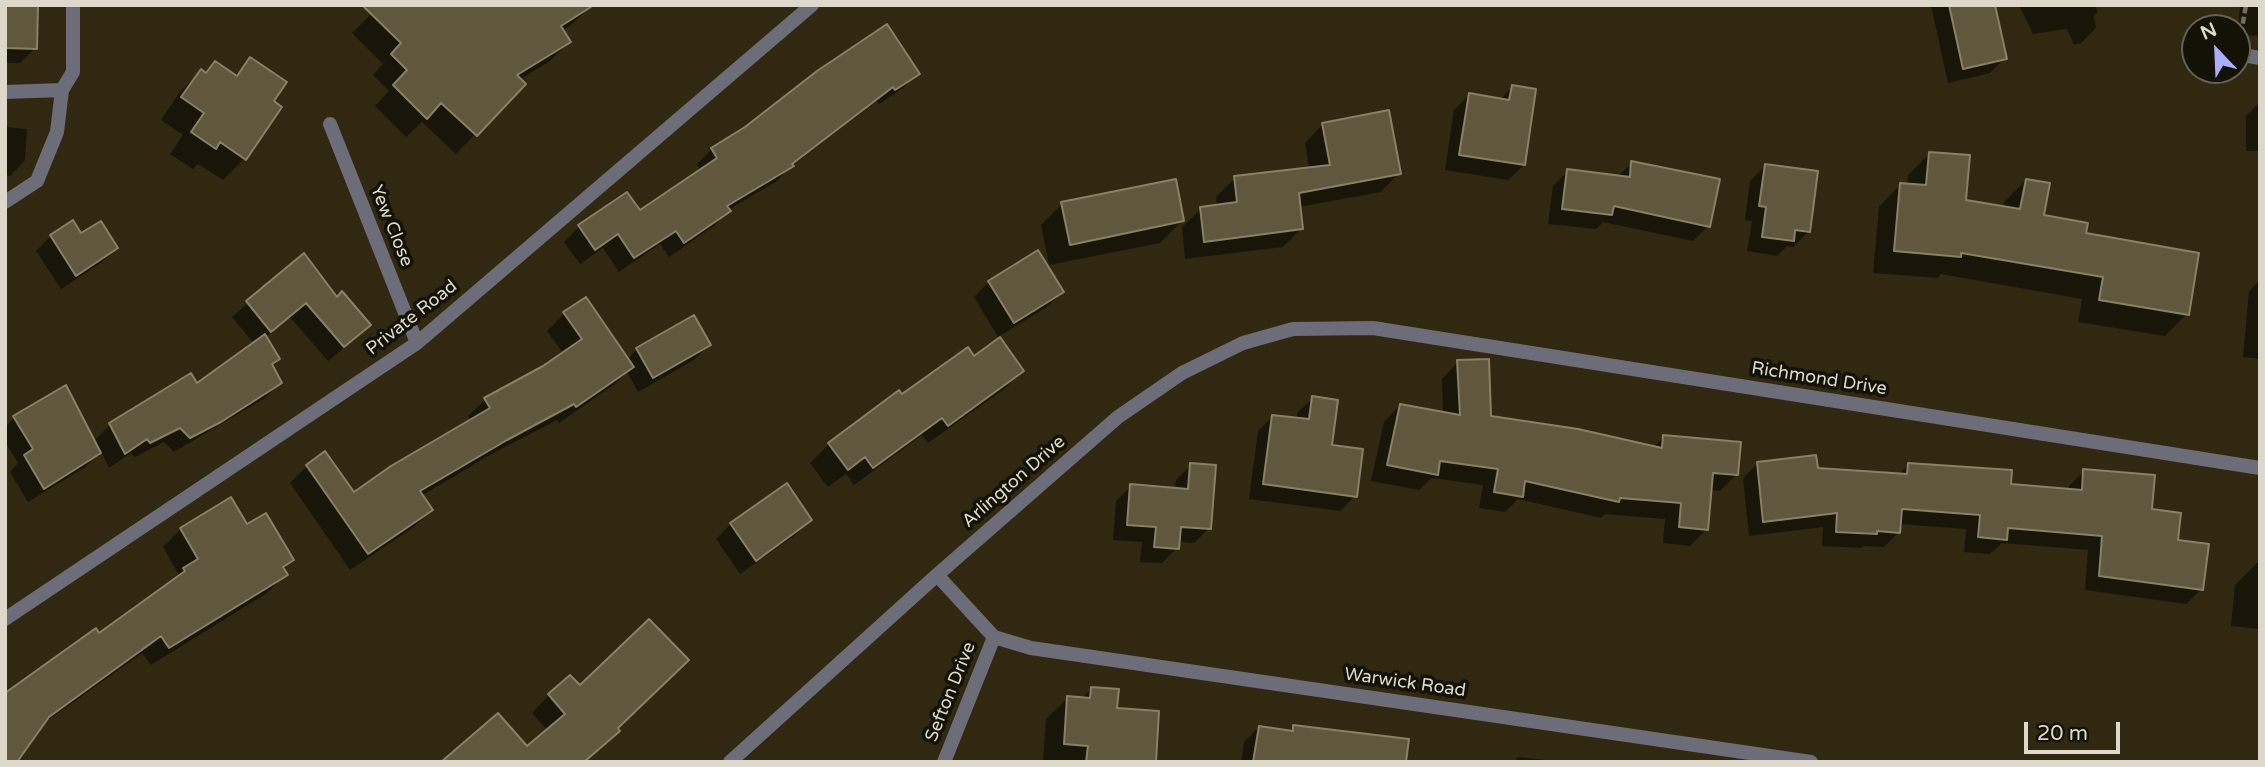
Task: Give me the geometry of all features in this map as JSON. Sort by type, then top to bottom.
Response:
[{"type":"street","points":[[5,202],[37,181],[57,132],[62,90],[73,72],[73,5]]},
{"type":"street","name":"Private Road","points":[[5,619],[416,343],[812,5]]},
{"type":"street","points":[[5,92],[62,90]]},
{"type":"street","name":"Yew Close","points":[[330,124],[416,343]]},
{"type":"street","name":"Richmond Drive","points":[[1373,328],[2260,468]]},
{"type":"street","name":"Arlington Drive","points":[[730,762],[937,575],[1118,417],[1182,373],[1243,343],[1293,330],[1373,328]]},
{"type":"street","name":"Sefton Drive","points":[[937,575],[994,637],[944,762]]},
{"type":"street","name":"Warwick Road","points":[[994,637],[1045,650],[1811,762]]},
{"type":"building","points":[[5,5],[38,5],[37,49],[5,48]]},
{"type":"building","points":[[362,5],[594,5],[561,26],[571,42],[517,75],[526,84],[477,136],[441,103],[427,119],[393,85],[407,70],[391,54],[401,43]]},
{"type":"building","points":[[1949,5],[1995,5],[2007,59],[1963,69]]},
{"type":"building","points":[[887,24],[920,74],[895,90],[893,87],[792,164],[794,166],[727,206],[731,211],[684,243],[676,231],[634,258],[618,234],[595,250],[578,225],[627,192],[640,210],[717,158],[711,148],[745,127],[817,71]]},
{"type":"building","points":[[250,57],[287,82],[274,101],[282,107],[246,160],[220,142],[216,149],[191,132],[204,113],[181,97],[201,69],[206,73],[215,61],[237,76]]},
{"type":"building","points":[[1512,85],[1536,89],[1525,165],[1459,155],[1469,93],[1509,100]]},
{"type":"building","points":[[1389,110],[1401,174],[1299,193],[1303,229],[1204,242],[1200,207],[1237,202],[1234,176],[1330,165],[1322,123]]},
{"type":"building","points":[[1929,152],[1970,155],[1966,200],[2020,209],[2026,179],[2050,183],[2044,215],[2088,223],[2086,233],[2199,253],[2189,315],[2099,300],[2103,277],[1961,253],[1961,257],[1894,251],[1900,183],[1926,185]]},
{"type":"building","points":[[1631,161],[1720,179],[1710,227],[1614,206],[1612,215],[1562,209],[1567,169],[1630,177]]},
{"type":"building","points":[[1765,164],[1818,171],[1810,232],[1795,230],[1794,241],[1762,237],[1766,207],[1759,206]]},
{"type":"building","points":[[1176,179],[1184,221],[1070,245],[1061,202]]},
{"type":"building","points":[[73,220],[81,233],[101,221],[118,248],[76,276],[50,235]]},
{"type":"building","points":[[1038,250],[1064,292],[1014,323],[988,281]]},
{"type":"building","points":[[304,253],[337,297],[342,291],[371,325],[344,347],[306,303],[271,332],[246,301]]},
{"type":"building","points":[[586,297],[634,367],[576,407],[574,404],[507,440],[420,491],[433,510],[368,554],[306,465],[325,451],[354,492],[391,466],[490,408],[484,398],[543,366],[582,339],[563,312]]},
{"type":"building","points":[[694,315],[711,345],[653,378],[636,348]]},
{"type":"building","points":[[265,334],[280,359],[272,364],[282,383],[221,422],[190,438],[180,428],[150,443],[147,439],[125,454],[109,423],[191,373],[197,383]]},
{"type":"building","points":[[1000,337],[1024,371],[948,426],[942,418],[873,468],[865,457],[848,470],[828,443],[899,390],[902,394],[968,347],[974,356]]},
{"type":"building","points":[[1489,359],[1491,416],[1578,429],[1662,448],[1663,435],[1741,442],[1738,475],[1713,473],[1708,530],[1679,527],[1681,503],[1620,498],[1619,502],[1525,481],[1523,497],[1494,492],[1498,469],[1440,461],[1438,475],[1387,465],[1400,404],[1460,415],[1457,360]]},
{"type":"building","points":[[66,385],[101,453],[44,489],[24,455],[33,449],[13,416]]},
{"type":"building","points":[[1312,396],[1338,400],[1332,445],[1363,449],[1357,497],[1263,484],[1272,415],[1309,419]]},
{"type":"building","points":[[1816,455],[1818,468],[1907,474],[1908,463],[2012,470],[2011,484],[2082,490],[2083,469],[2155,475],[2152,509],[2181,513],[2178,540],[2209,544],[2203,590],[2099,576],[2102,536],[2008,528],[2007,540],[1978,537],[1980,515],[1902,509],[1900,533],[1877,531],[1877,534],[1836,532],[1837,513],[1763,522],[1757,462]]},
{"type":"building","points":[[1190,463],[1216,465],[1211,529],[1181,527],[1179,549],[1154,547],[1156,527],[1127,525],[1130,484],[1188,489]]},
{"type":"building","points":[[787,483],[812,520],[756,561],[730,523]]},
{"type":"building","points":[[231,497],[247,524],[266,513],[294,560],[283,567],[288,575],[169,648],[161,636],[49,717],[17,762],[5,762],[5,693],[96,628],[99,633],[185,571],[183,568],[198,559],[180,528]]},
{"type":"building","points":[[649,619],[689,660],[618,728],[620,731],[584,762],[441,762],[498,713],[527,746],[565,714],[548,694],[570,675],[580,685]]},
{"type":"building","points":[[1091,687],[1119,689],[1117,708],[1159,711],[1156,762],[1086,762],[1088,746],[1064,744],[1067,696],[1090,698]]},
{"type":"building","points":[[1293,725],[1409,739],[1406,762],[1253,762],[1259,726],[1293,731]]}]
